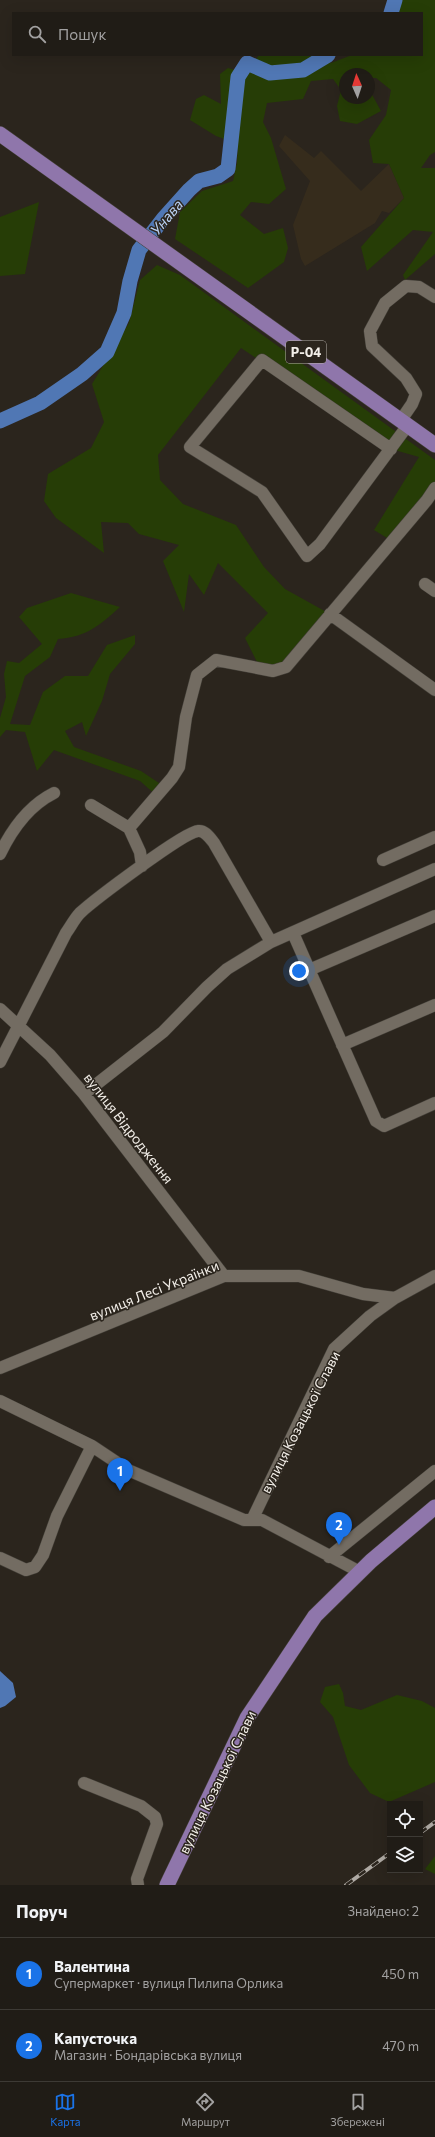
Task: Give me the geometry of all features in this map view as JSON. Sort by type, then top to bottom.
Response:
[{"type":"main road","name":"Р-04","points":[[0,134],[435,445]]},
{"type":"main road","name":"вулиця Козацької Слави","points":[[166,1885],[247,1718],[315,1616],[360,1572],[435,1507]]},
{"type":"street","points":[[391,449],[262,360],[190,447],[262,492],[306,556],[320,544],[391,449],[416,394],[406,378],[372,346],[370,330],[385,303],[406,286],[419,287],[435,297]]},
{"type":"street","points":[[130,828],[172,778],[179,766],[186,717],[197,675],[216,660],[273,671],[286,667],[427,500],[435,488]]},
{"type":"street","points":[[424,584],[435,591]]},
{"type":"street","points":[[330,614],[435,690]]},
{"type":"street","points":[[0,854],[11,833],[33,806],[54,793]]},
{"type":"street","points":[[91,805],[130,828],[140,852],[142,866]]},
{"type":"street","points":[[0,1062],[66,933],[80,914],[142,866],[191,833],[201,831],[206,834],[223,856],[271,942]]},
{"type":"street","points":[[383,860],[435,837]]},
{"type":"street","points":[[84,1094],[163,1032],[207,987],[227,969],[271,942],[435,869]]},
{"type":"street","points":[[309,970],[435,916]]},
{"type":"street","points":[[290,934],[309,970],[376,1121],[384,1126],[435,1103]]},
{"type":"street","points":[[342,1045],[435,1005]]},
{"type":"street","name":"вулиця Відродження","points":[[0,1008],[18,1028],[50,1055],[84,1094],[224,1276]]},
{"type":"street","name":"вулиця Лесі Українки","points":[[0,1368],[224,1276],[299,1276],[363,1294],[395,1298]]},
{"type":"street","name":"вулиця Козацької Слави","points":[[252,1520],[334,1349],[370,1316],[395,1298],[435,1276]]},
{"type":"street","points":[[363,1294],[370,1316]]},
{"type":"street","points":[[0,1401],[92,1446],[128,1470],[244,1520],[262,1520],[329,1557],[360,1572]]},
{"type":"street","points":[[0,1558],[26,1570],[35,1567],[43,1554],[57,1516],[92,1446]]},
{"type":"street","points":[[329,1557],[435,1471]]},
{"type":"street","points":[[84,1783],[141,1806],[155,1817],[156,1824],[137,1879],[138,1885]]},
{"type":"shaded area","points":[[285,135],[314,158],[321,151],[361,191],[389,164],[404,198],[389,213],[382,211],[375,223],[305,266],[301,259],[293,225],[310,181],[279,146]]},
{"type":"green space","points":[[399,0],[435,0],[435,152],[430,155],[421,168],[435,168],[435,254],[405,280],[403,275],[433,232],[413,230],[367,271],[361,247],[404,198],[389,164],[373,163],[369,140],[386,115],[391,90],[375,78],[375,68],[339,68],[339,87],[333,79],[311,81],[303,99],[267,103],[263,122],[271,138],[286,189],[269,204],[251,202],[240,215],[264,234],[283,228],[288,248],[284,262],[248,288],[175,239],[180,212],[202,191],[233,181],[237,163],[238,144],[216,136],[190,120],[196,99],[204,95],[221,104],[220,74],[228,68],[246,73],[258,56],[318,56],[331,63],[349,56],[423,56],[423,12],[395,12]]},
{"type":"green space","points":[[339,98],[339,104],[375,104],[375,100],[381,111],[357,124],[340,121],[337,106]]},
{"type":"green space","points":[[39,202],[25,274],[0,276],[0,217]]},
{"type":"green space","points":[[157,265],[180,275],[435,460],[435,496],[392,541],[374,530],[419,457],[391,449],[241,348],[158,455],[160,480],[183,504],[236,525],[264,567],[285,589],[330,614],[286,667],[260,668],[245,638],[268,613],[218,563],[204,595],[189,574],[184,612],[163,561],[179,545],[139,534],[128,523],[101,522],[104,553],[56,518],[44,501],[48,474],[91,448],[104,422],[92,384],[129,323],[140,280]]},
{"type":"green space","points":[[71,593],[120,607],[99,625],[85,633],[58,639],[50,657],[25,676],[10,724],[30,725],[43,692],[65,676],[88,676],[107,645],[135,635],[135,644],[110,674],[102,701],[86,736],[82,722],[65,731],[74,747],[141,771],[165,787],[157,796],[140,781],[54,750],[37,771],[25,732],[6,730],[0,737],[0,718],[6,697],[4,674],[7,661],[19,663],[42,644],[19,617],[27,608]]},
{"type":"green space","points":[[339,1684],[343,1693],[345,1706],[361,1710],[397,1695],[422,1701],[435,1708],[435,1782],[391,1801],[387,1801],[370,1793],[349,1765],[333,1717],[320,1702],[325,1687]]},
{"type":"green space","points":[[435,1856],[435,1874],[425,1869]]},
{"type":"water","points":[[0,1671],[13,1683],[16,1697],[0,1708]]},
{"type":"waterway","name":"Унава","points":[[391,12],[395,0]]},
{"type":"waterway","name":"Унава","points":[[0,421],[40,403],[82,374],[107,352],[124,313],[130,281],[139,250],[163,219],[189,190],[199,181],[218,176],[228,169],[238,77],[247,63],[270,73],[303,70],[326,56]]},
{"type":"railway","points":[[423,1831],[435,1822]]},
{"type":"railway","points":[[346,1885],[387,1855]]},
{"type":"place","name":"Валентина","points":[[120,1491]]},
{"type":"place","name":"Капусточка","points":[[339,1545]]}]
